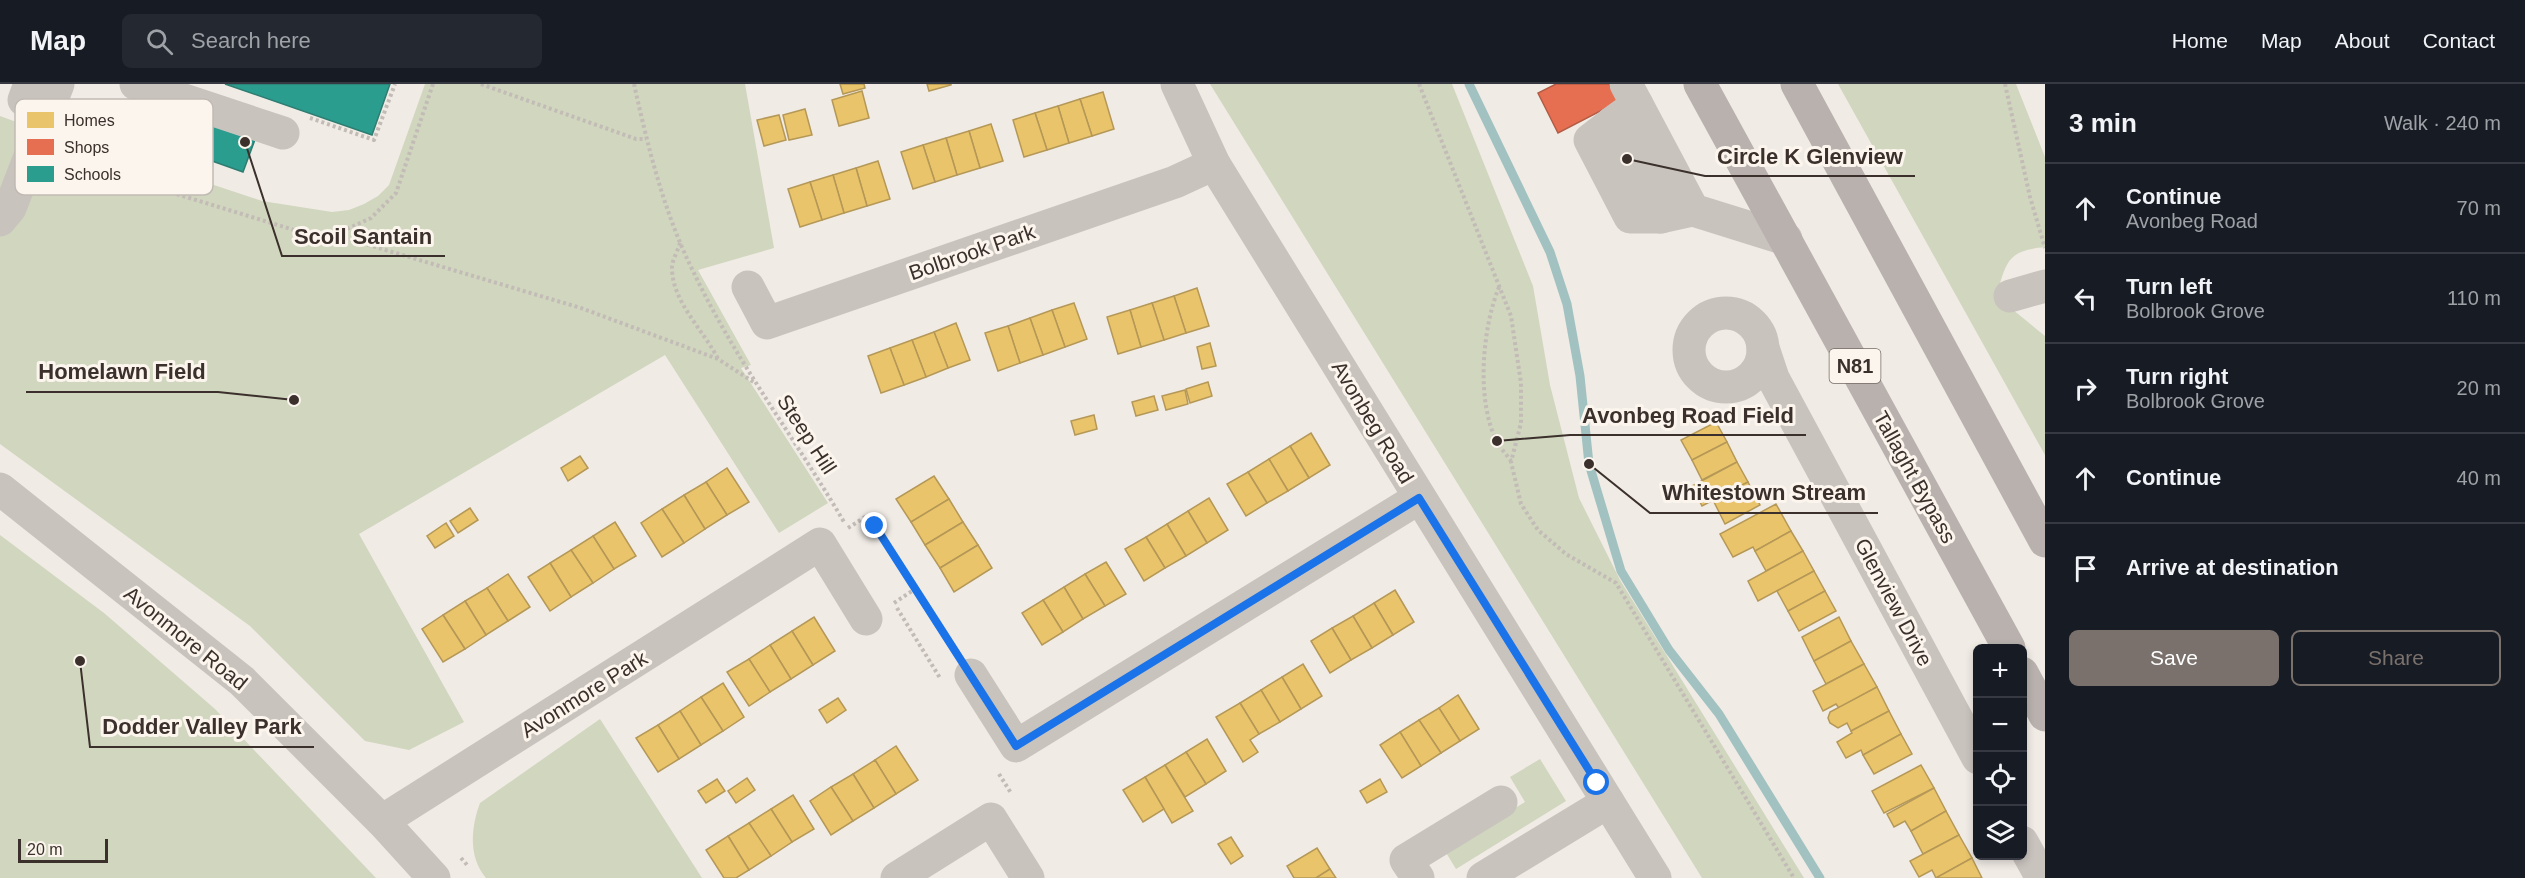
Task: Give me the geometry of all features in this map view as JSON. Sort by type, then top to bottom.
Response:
[{"type":"main road","name":"Tallaght Bypass","points":[[1700,84],[2007,644]]},
{"type":"main road","points":[[1797,84],[2045,541]]},
{"type":"main road","points":[[2027,682],[2045,715]]},
{"type":"street","points":[[55,99],[58,84]]},
{"type":"street","points":[[136,84],[195,99]]},
{"type":"street","name":"Avonbeg Road","points":[[1177,84],[1214,164],[1655,878]]},
{"type":"street","points":[[213,104],[296,125]]},
{"type":"street","points":[[1625,104],[1661,217],[1693,210],[1786,239]]},
{"type":"street","points":[[1625,104],[1693,210]]},
{"type":"street","name":"Bolbrook Park","points":[[748,287],[766,323],[1175,182],[1214,164]]},
{"type":"street","points":[[0,220],[17,195]]},
{"type":"street","points":[[2010,296],[2045,286]]},
{"type":"street","name":"Glenview Drive","points":[[1789,406],[1763,390],[1741,384],[1721,387],[1701,378],[1689,357],[1692,333],[1710,317],[1721,313],[1745,318],[1754,326],[1760,336],[1773,378],[1789,406],[1974,752]]},
{"type":"street","points":[[1741,384],[1757,370],[1762,359],[1763,348]]},
{"type":"street","name":"Avonmore Road","points":[[0,489],[242,681],[382,821],[434,878]]},
{"type":"street","points":[[971,675],[1016,746],[1419,498]]},
{"type":"street","name":"Avonmore Park","points":[[382,821],[820,544],[880,611]]},
{"type":"street","points":[[1418,878],[1406,860],[1501,802]]},
{"type":"street","points":[[1484,878],[1608,802]]},
{"type":"street","points":[[897,878],[991,819],[1028,878]]},
{"type":"street","points":[[2027,851],[2042,878]]},
{"type":"path","points":[[296,125],[374,140],[395,84]]},
{"type":"path","points":[[335,235],[371,218],[396,193],[433,84]]},
{"type":"path","points":[[481,84],[636,140],[646,139]]},
{"type":"path","name":"Steep Hill","points":[[634,84],[646,139],[693,272],[755,383],[832,502]]},
{"type":"path","points":[[1419,84],[1511,316],[1521,382],[1521,423],[1512,462],[1521,504],[1538,530],[1566,554],[1616,583],[1794,878]]},
{"type":"path","points":[[2004,84],[2030,197],[2045,248]]},
{"type":"path","points":[[197,195],[304,233],[335,235],[581,309],[718,359],[755,383]]},
{"type":"path","points":[[681,243],[672,265],[675,286],[684,307],[710,342],[718,359]]},
{"type":"path","points":[[1499,287],[1493,301],[1488,327],[1483,384],[1489,421],[1497,443],[1512,462]]},
{"type":"path","points":[[848,528],[868,515],[971,675]]},
{"type":"path","points":[[880,611],[915,589]]},
{"type":"path","points":[[995,790],[1014,778]]},
{"type":"green space","points":[[425,84],[745,84],[774,248],[698,270],[751,365],[741,368],[828,503],[779,533],[665,355],[359,534],[464,722],[409,750],[365,741],[250,626],[0,444],[0,236],[28,195],[213,195],[213,185],[262,201],[332,212],[349,210],[364,204],[378,196],[389,185]]},
{"type":"green space","points":[[1210,84],[1452,84],[1533,286],[1550,385],[1579,498],[1620,580],[1804,878],[1702,878]]},
{"type":"green space","points":[[1838,84],[2016,84],[2045,157],[2045,247],[2022,252],[2010,260],[1996,296],[2045,336],[2045,455]]},
{"type":"green space","points":[[0,116],[15,122],[15,164],[0,201]]},
{"type":"green space","points":[[0,535],[104,613],[215,709],[376,878],[0,878]]},
{"type":"green space","points":[[600,719],[702,878],[486,878],[476,861],[473,842],[480,803]]},
{"type":"green space","points":[[1540,759],[1566,801],[1456,869],[1445,851],[1525,802],[1510,777]]},
{"type":"building: Homes","points":[[840,84],[864,84],[865,88],[843,94]]},
{"type":"building: Homes","points":[[927,84],[951,84],[951,85],[929,91]]},
{"type":"building: Homes","points":[[862,91],[869,118],[839,126],[832,100]]},
{"type":"building: Homes","points":[[1103,92],[1114,129],[1092,136],[1080,99]]},
{"type":"building: Homes","points":[[1080,99],[1092,136],[1069,143],[1058,106]]},
{"type":"building: Homes","points":[[1058,106],[1069,143],[1047,150],[1035,113]]},
{"type":"building: Homes","points":[[805,109],[812,135],[789,140],[783,115]]},
{"type":"building: Homes","points":[[1035,113],[1047,150],[1024,157],[1013,120]]},
{"type":"building: Homes","points":[[779,115],[786,140],[764,146],[757,120]]},
{"type":"building: Homes","points":[[991,124],[1003,161],[980,168],[969,131]]},
{"type":"building: Homes","points":[[969,131],[980,168],[957,175],[946,138]]},
{"type":"building: Homes","points":[[946,138],[957,175],[935,182],[923,145]]},
{"type":"building: Homes","points":[[923,145],[935,182],[913,189],[901,152]]},
{"type":"building: Homes","points":[[878,161],[890,199],[867,206],[856,168]]},
{"type":"building: Homes","points":[[856,168],[867,206],[844,213],[833,175]]},
{"type":"building: Homes","points":[[833,175],[844,213],[822,220],[810,182]]},
{"type":"building: Homes","points":[[810,182],[822,220],[800,227],[788,189]]},
{"type":"building: Homes","points":[[1197,288],[1209,326],[1186,333],[1174,296]]},
{"type":"building: Homes","points":[[1174,296],[1186,333],[1164,340],[1152,303]]},
{"type":"building: Homes","points":[[1074,303],[1087,339],[1065,347],[1052,310]]},
{"type":"building: Homes","points":[[1152,303],[1164,340],[1141,347],[1130,310]]},
{"type":"building: Homes","points":[[1052,310],[1065,347],[1043,355],[1030,318]]},
{"type":"building: Homes","points":[[1130,310],[1141,347],[1118,354],[1107,317]]},
{"type":"building: Homes","points":[[1030,318],[1043,355],[1020,363],[1008,326]]},
{"type":"building: Homes","points":[[956,323],[970,360],[948,368],[934,332]]},
{"type":"building: Homes","points":[[1008,326],[1020,363],[998,371],[985,333]]},
{"type":"building: Homes","points":[[934,332],[948,368],[926,377],[912,340]]},
{"type":"building: Homes","points":[[912,340],[926,377],[904,385],[890,348]]},
{"type":"building: Homes","points":[[1210,343],[1216,366],[1202,369],[1197,347]]},
{"type":"building: Homes","points":[[890,348],[904,385],[881,393],[868,356]]},
{"type":"building: Homes","points":[[1208,382],[1212,396],[1190,403],[1186,389]]},
{"type":"building: Homes","points":[[1185,390],[1188,404],[1166,410],[1162,396]]},
{"type":"building: Homes","points":[[1154,396],[1158,410],[1136,416],[1132,402]]},
{"type":"building: Homes","points":[[1094,415],[1097,429],[1075,435],[1071,421]]},
{"type":"building: Homes","points":[[1716,422],[1727,442],[1692,460],[1681,440]]},
{"type":"building: Homes","points":[[1311,433],[1330,465],[1309,478],[1290,446]]},
{"type":"building: Homes","points":[[1727,442],[1737,462],[1702,480],[1692,460]]},
{"type":"building: Homes","points":[[1290,446],[1309,478],[1288,491],[1269,459]]},
{"type":"building: Homes","points":[[580,456],[588,468],[568,481],[561,468]]},
{"type":"building: Homes","points":[[1269,459],[1288,491],[1267,503],[1248,472]]},
{"type":"building: Homes","points":[[1737,462],[1748,482],[1702,506],[1692,486]]},
{"type":"building: Homes","points":[[727,468],[749,502],[727,515],[706,482]]},
{"type":"building: Homes","points":[[1248,472],[1267,503],[1246,516],[1227,484]]},
{"type":"building: Homes","points":[[934,476],[949,499],[911,522],[896,499]]},
{"type":"building: Homes","points":[[706,482],[727,515],[705,529],[684,495]]},
{"type":"building: Homes","points":[[1748,482],[1760,505],[1725,524],[1713,500]]},
{"type":"building: Homes","points":[[684,495],[705,529],[684,543],[662,509]]},
{"type":"building: Homes","points":[[1209,498],[1228,530],[1207,543],[1188,511]]},
{"type":"building: Homes","points":[[949,499],[963,522],[925,545],[911,522]]},
{"type":"building: Homes","points":[[1776,504],[1791,531],[1755,551],[1753,547],[1733,557],[1720,534]]},
{"type":"building: Homes","points":[[470,508],[478,520],[458,533],[450,521]]},
{"type":"building: Homes","points":[[662,509],[684,543],[662,557],[641,523]]},
{"type":"building: Homes","points":[[1188,511],[1207,543],[1186,556],[1167,524]]},
{"type":"building: Homes","points":[[615,522],[636,556],[614,569],[593,536]]},
{"type":"building: Homes","points":[[963,522],[978,545],[940,568],[925,545]]},
{"type":"building: Homes","points":[[446,523],[454,536],[435,548],[427,536]]},
{"type":"building: Homes","points":[[1167,524],[1186,556],[1165,568],[1146,537]]},
{"type":"building: Homes","points":[[1791,531],[1803,551],[1766,571],[1755,551]]},
{"type":"building: Homes","points":[[593,536],[614,569],[593,583],[571,550]]},
{"type":"building: Homes","points":[[1146,537],[1165,568],[1144,581],[1125,549]]},
{"type":"building: Homes","points":[[978,545],[992,568],[954,592],[940,568]]},
{"type":"building: Homes","points":[[571,550],[593,583],[571,597],[550,563]]},
{"type":"building: Homes","points":[[1803,551],[1814,571],[1758,601],[1748,581]]},
{"type":"building: Homes","points":[[1106,562],[1126,594],[1105,606],[1085,574]]},
{"type":"building: Homes","points":[[550,563],[571,597],[550,611],[528,577]]},
{"type":"building: Homes","points":[[1814,571],[1825,591],[1788,611],[1777,591]]},
{"type":"building: Homes","points":[[508,574],[530,607],[508,621],[487,588]]},
{"type":"building: Homes","points":[[1085,574],[1105,606],[1083,619],[1064,587]]},
{"type":"building: Homes","points":[[1064,587],[1083,619],[1063,632],[1043,600]]},
{"type":"building: Homes","points":[[487,588],[508,621],[486,635],[465,601]]},
{"type":"building: Homes","points":[[1395,590],[1414,622],[1393,635],[1374,603]]},
{"type":"building: Homes","points":[[1825,591],[1836,611],[1799,631],[1788,611]]},
{"type":"building: Homes","points":[[1043,600],[1063,632],[1042,645],[1022,613]]},
{"type":"building: Homes","points":[[465,601],[486,635],[465,649],[443,615]]},
{"type":"building: Homes","points":[[1374,603],[1393,635],[1372,648],[1353,616]]},
{"type":"building: Homes","points":[[443,615],[465,649],[443,662],[422,629]]},
{"type":"building: Homes","points":[[1353,616],[1372,648],[1351,660],[1332,628]]},
{"type":"building: Homes","points":[[814,617],[835,651],[813,665],[792,631]]},
{"type":"building: Homes","points":[[1839,617],[1851,641],[1814,661],[1802,637]]},
{"type":"building: Homes","points":[[1332,628],[1351,660],[1330,673],[1311,641]]},
{"type":"building: Homes","points":[[792,631],[813,665],[791,679],[770,645]]},
{"type":"building: Homes","points":[[1851,641],[1864,664],[1826,684],[1814,661]]},
{"type":"building: Homes","points":[[770,645],[791,679],[770,692],[749,659]]},
{"type":"building: Homes","points":[[749,659],[770,692],[749,706],[727,672]]},
{"type":"building: Homes","points":[[1303,664],[1322,696],[1301,709],[1282,677]]},
{"type":"building: Homes","points":[[1864,664],[1877,687],[1839,708],[1836,704],[1823,711],[1813,691]]},
{"type":"building: Homes","points":[[1282,677],[1301,709],[1280,722],[1261,690]]},
{"type":"building: Homes","points":[[723,683],[744,717],[723,731],[701,697]]},
{"type":"building: Homes","points":[[1877,687],[1889,711],[1851,731],[1847,723],[1838,728],[1830,723],[1828,718],[1830,712]]},
{"type":"building: Homes","points":[[1261,690],[1280,722],[1259,734],[1240,703]]},
{"type":"building: Homes","points":[[1458,695],[1479,729],[1460,741],[1439,708]]},
{"type":"building: Homes","points":[[701,697],[723,731],[701,745],[680,711]]},
{"type":"building: Homes","points":[[838,698],[846,710],[827,723],[819,710]]},
{"type":"building: Homes","points":[[1240,703],[1259,734],[1250,740],[1258,752],[1243,762],[1216,717]]},
{"type":"building: Homes","points":[[1439,708],[1460,741],[1441,753],[1419,720]]},
{"type":"building: Homes","points":[[680,711],[701,745],[679,759],[658,725]]},
{"type":"building: Homes","points":[[1889,711],[1901,734],[1863,755],[1861,750],[1846,758],[1837,742],[1852,733],[1851,731]]},
{"type":"building: Homes","points":[[1419,720],[1441,753],[1421,766],[1400,732]]},
{"type":"building: Homes","points":[[658,725],[679,759],[658,772],[636,738]]},
{"type":"building: Homes","points":[[1400,732],[1421,766],[1402,778],[1380,745]]},
{"type":"building: Homes","points":[[1901,734],[1912,754],[1874,774],[1863,755]]},
{"type":"building: Homes","points":[[1207,739],[1226,771],[1206,784],[1186,752]]},
{"type":"building: Homes","points":[[896,746],[918,780],[896,794],[875,760]]},
{"type":"building: Homes","points":[[1186,752],[1206,784],[1185,797],[1165,765]]},
{"type":"building: Homes","points":[[875,760],[896,794],[874,808],[853,774]]},
{"type":"building: Homes","points":[[1165,765],[1193,811],[1172,823],[1145,777]]},
{"type":"building: Homes","points":[[1921,765],[1934,788],[1884,813],[1872,791]]},
{"type":"building: Homes","points":[[853,774],[874,808],[853,821],[831,787]]},
{"type":"building: Homes","points":[[1145,777],[1164,809],[1143,822],[1123,790]]},
{"type":"building: Homes","points":[[747,778],[755,790],[736,803],[728,791]]},
{"type":"building: Homes","points":[[717,779],[725,791],[706,803],[698,791]]},
{"type":"building: Homes","points":[[1380,779],[1387,792],[1367,803],[1360,791]]},
{"type":"building: Homes","points":[[831,787],[853,821],[831,835],[810,801]]},
{"type":"building: Homes","points":[[1934,788],[1946,811],[1911,831],[1905,821],[1894,827],[1887,814]]},
{"type":"building: Homes","points":[[793,795],[814,829],[792,842],[771,809]]},
{"type":"building: Homes","points":[[771,809],[792,842],[771,856],[749,823]]},
{"type":"building: Homes","points":[[1946,811],[1959,835],[1923,854],[1911,831]]},
{"type":"building: Homes","points":[[749,823],[771,856],[749,870],[728,836]]},
{"type":"building: Homes","points":[[1959,835],[1972,858],[1936,878],[1932,870],[1919,877],[1910,861]]},
{"type":"building: Homes","points":[[728,836],[749,870],[736,878],[724,878],[706,850]]},
{"type":"building: Homes","points":[[1231,837],[1243,856],[1231,864],[1218,844]]},
{"type":"building: Homes","points":[[1317,848],[1330,869],[1316,878],[1294,878],[1287,866]]},
{"type":"building: Homes","points":[[1972,858],[1982,878],[1936,878]]},
{"type":"building: Homes","points":[[1330,869],[1336,878],[1316,878]]},
{"type":"building: Shops","points":[[1556,84],[1609,84],[1618,102],[1558,133],[1538,93]]},
{"type":"building: Schools","points":[[225,84],[390,84],[372,135]]},
{"type":"building: Schools","points":[[213,119],[257,134],[243,172],[213,161]]},
{"type":"waterway","points":[[1469,84],[1550,252],[1567,304],[1580,376],[1589,464],[1621,571],[1669,650],[1719,714],[1820,878]]},
{"type":"place","name":"Scoil Santain","points":[[245,142]]},
{"type":"place","name":"Circle K Glenview","points":[[1627,159]]},
{"type":"place","name":"Homelawn Field","points":[[294,400]]},
{"type":"place","name":"Avonbeg Road Field","points":[[1497,441]]},
{"type":"place","name":"Whitestown Stream","points":[[1589,464]]},
{"type":"place","name":"Dodder Valley Park","points":[[80,661]]},
{"type":"route","points":[[875,526],[1016,746],[1419,498],[1597,783]]}]
